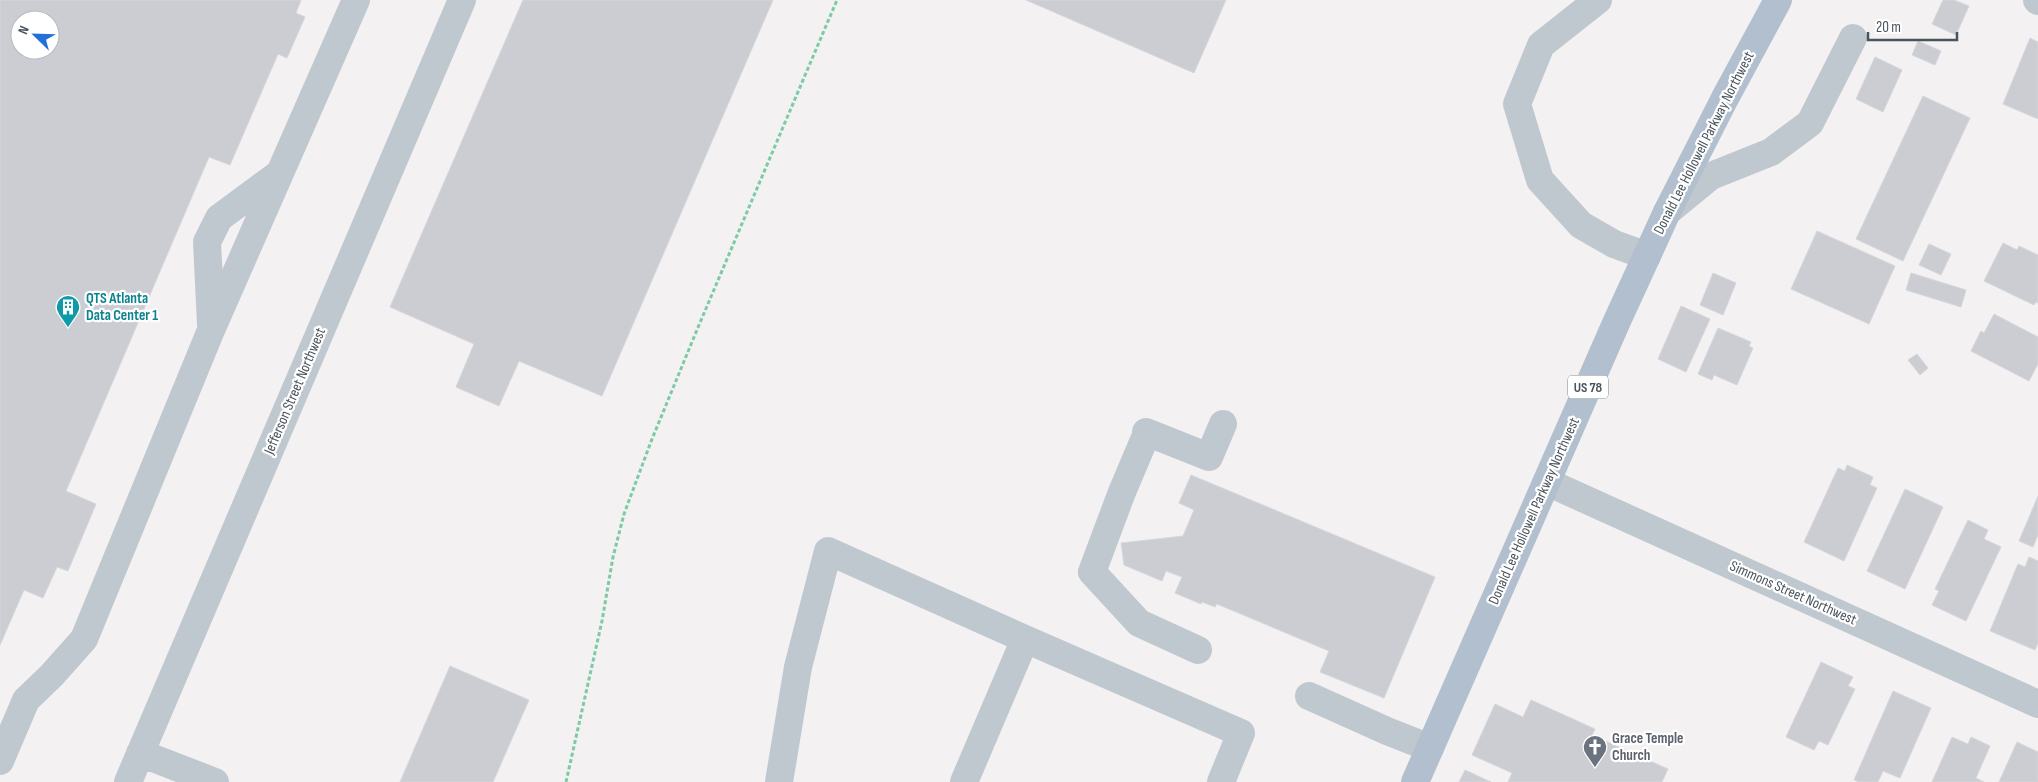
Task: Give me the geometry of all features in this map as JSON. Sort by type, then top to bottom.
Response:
[{"type":"main road","name":"Donald Lee Hollowell Parkway Northwest","points":[[1415,782],[1617,321],[1667,212],[1724,98],[1778,0]]},
{"type":"street","points":[[0,761],[26,700],[52,676],[84,639],[211,330],[356,0]]},
{"type":"street","name":"Jefferson Street Northwest","points":[[128,782],[462,0]]},
{"type":"street","points":[[1598,0],[1541,45],[1517,104],[1540,180],[1582,225],[1614,244],[1647,256]]},
{"type":"street","points":[[1667,212],[1712,176],[1771,152],[1810,123],[1853,38]]},
{"type":"street","points":[[211,330],[207,242],[219,218],[282,172]]},
{"type":"street","points":[[1198,650],[1139,623],[1092,572],[1145,436],[1209,457],[1223,424]]},
{"type":"street","name":"Simmons Street Northwest","points":[[1547,482],[2038,704]]},
{"type":"street","points":[[780,782],[798,667],[828,551],[1241,733],[1221,782]]},
{"type":"street","points":[[964,782],[1025,638]]},
{"type":"street","points":[[1309,696],[1387,732],[1430,748]]},
{"type":"street","points":[[140,753],[215,782]]},
{"type":"path","points":[[566,782],[602,621],[613,556],[624,514],[652,439],[837,0]]},
{"type":"building","name":"QTS Atlanta Data Center 1","points":[[0,0],[301,0],[296,13],[305,17],[287,58],[278,54],[230,165],[209,157],[66,491],[96,504],[68,571],[57,567],[43,598],[24,590],[0,645]]},
{"type":"building","points":[[523,0],[773,0],[602,396],[519,361],[499,406],[456,387],[474,344],[390,307]]},
{"type":"building","points":[[1026,0],[1226,0],[1194,73]]},
{"type":"building","points":[[1943,0],[1954,0],[1969,6],[1956,35],[1932,24]]},
{"type":"building","points":[[2030,38],[2038,42],[2038,119],[2003,104]]},
{"type":"building","points":[[1918,41],[1941,51],[1935,65],[1912,55]]},
{"type":"building","points":[[1875,57],[1902,70],[1883,112],[1856,99]]},
{"type":"building","points":[[1923,96],[1970,118],[1903,261],[1856,239]]},
{"type":"building","points":[[1817,231],[1895,266],[1869,324],[1791,289]]},
{"type":"building","points":[[2003,243],[2017,250],[2019,246],[2038,255],[2038,303],[2036,302],[2034,305],[1984,281]]},
{"type":"building","points":[[1929,244],[1951,254],[1941,275],[1919,265]]},
{"type":"building","points":[[1713,273],[1736,283],[1723,315],[1700,305]]},
{"type":"building","points":[[1911,273],[1966,290],[1961,307],[1906,290]]},
{"type":"building","points":[[1681,306],[1710,319],[1686,372],[1658,359]]},
{"type":"building","points":[[1994,314],[2038,337],[2038,364],[2029,381],[1971,351],[1981,331],[1984,333]]},
{"type":"building","points":[[1718,328],[1751,342],[1749,346],[1753,348],[1737,385],[1714,375],[1712,380],[1698,374]]},
{"type":"building","points":[[1917,354],[1928,368],[1920,375],[1908,360]]},
{"type":"building","points":[[1847,465],[1873,477],[1870,485],[1877,488],[1844,561],[1804,542],[1838,468],[1845,471]]},
{"type":"building","points":[[1191,475],[1435,577],[1384,698],[1320,672],[1329,651],[1217,604],[1215,607],[1202,602],[1201,604],[1175,593],[1182,577],[1166,571],[1162,581],[1124,565],[1121,543],[1183,536],[1194,510],[1179,503]]},
{"type":"building","points":[[1905,489],[1943,507],[1905,589],[1867,571]]},
{"type":"building","points":[[2038,496],[2038,535],[2033,547],[2019,541]]},
{"type":"building","points":[[1968,520],[1988,530],[1984,539],[2001,547],[1966,621],[1932,605],[1939,591],[1935,589]]},
{"type":"building","points":[[2029,557],[2038,561],[2038,643],[2035,650],[1990,631],[2018,564],[2025,567]]},
{"type":"building","points":[[1821,662],[1853,677],[1848,686],[1855,689],[1828,745],[1819,741],[1814,750],[1786,737]]},
{"type":"building","points":[[450,666],[529,700],[493,782],[400,782]]},
{"type":"building","points":[[1893,691],[1931,708],[1900,778],[1883,771],[1878,782],[1859,782],[1854,780]]},
{"type":"building","points":[[1531,700],[1595,729],[1592,735],[1668,769],[1662,782],[1508,782],[1512,773],[1472,755],[1495,704],[1523,717]]},
{"type":"building","points":[[1952,737],[1968,744],[1971,737],[1990,746],[1976,778],[1984,782],[1932,782]]},
{"type":"building","points":[[2017,742],[2038,752],[2038,782],[1999,782]]},
{"type":"building","points":[[1465,770],[1491,782],[1459,782]]},
{"type":"place","name":"QTS Atlanta Data Center 1","points":[[68,328]]},
{"type":"place","name":"Grace Temple Church","points":[[1595,768]]}]
